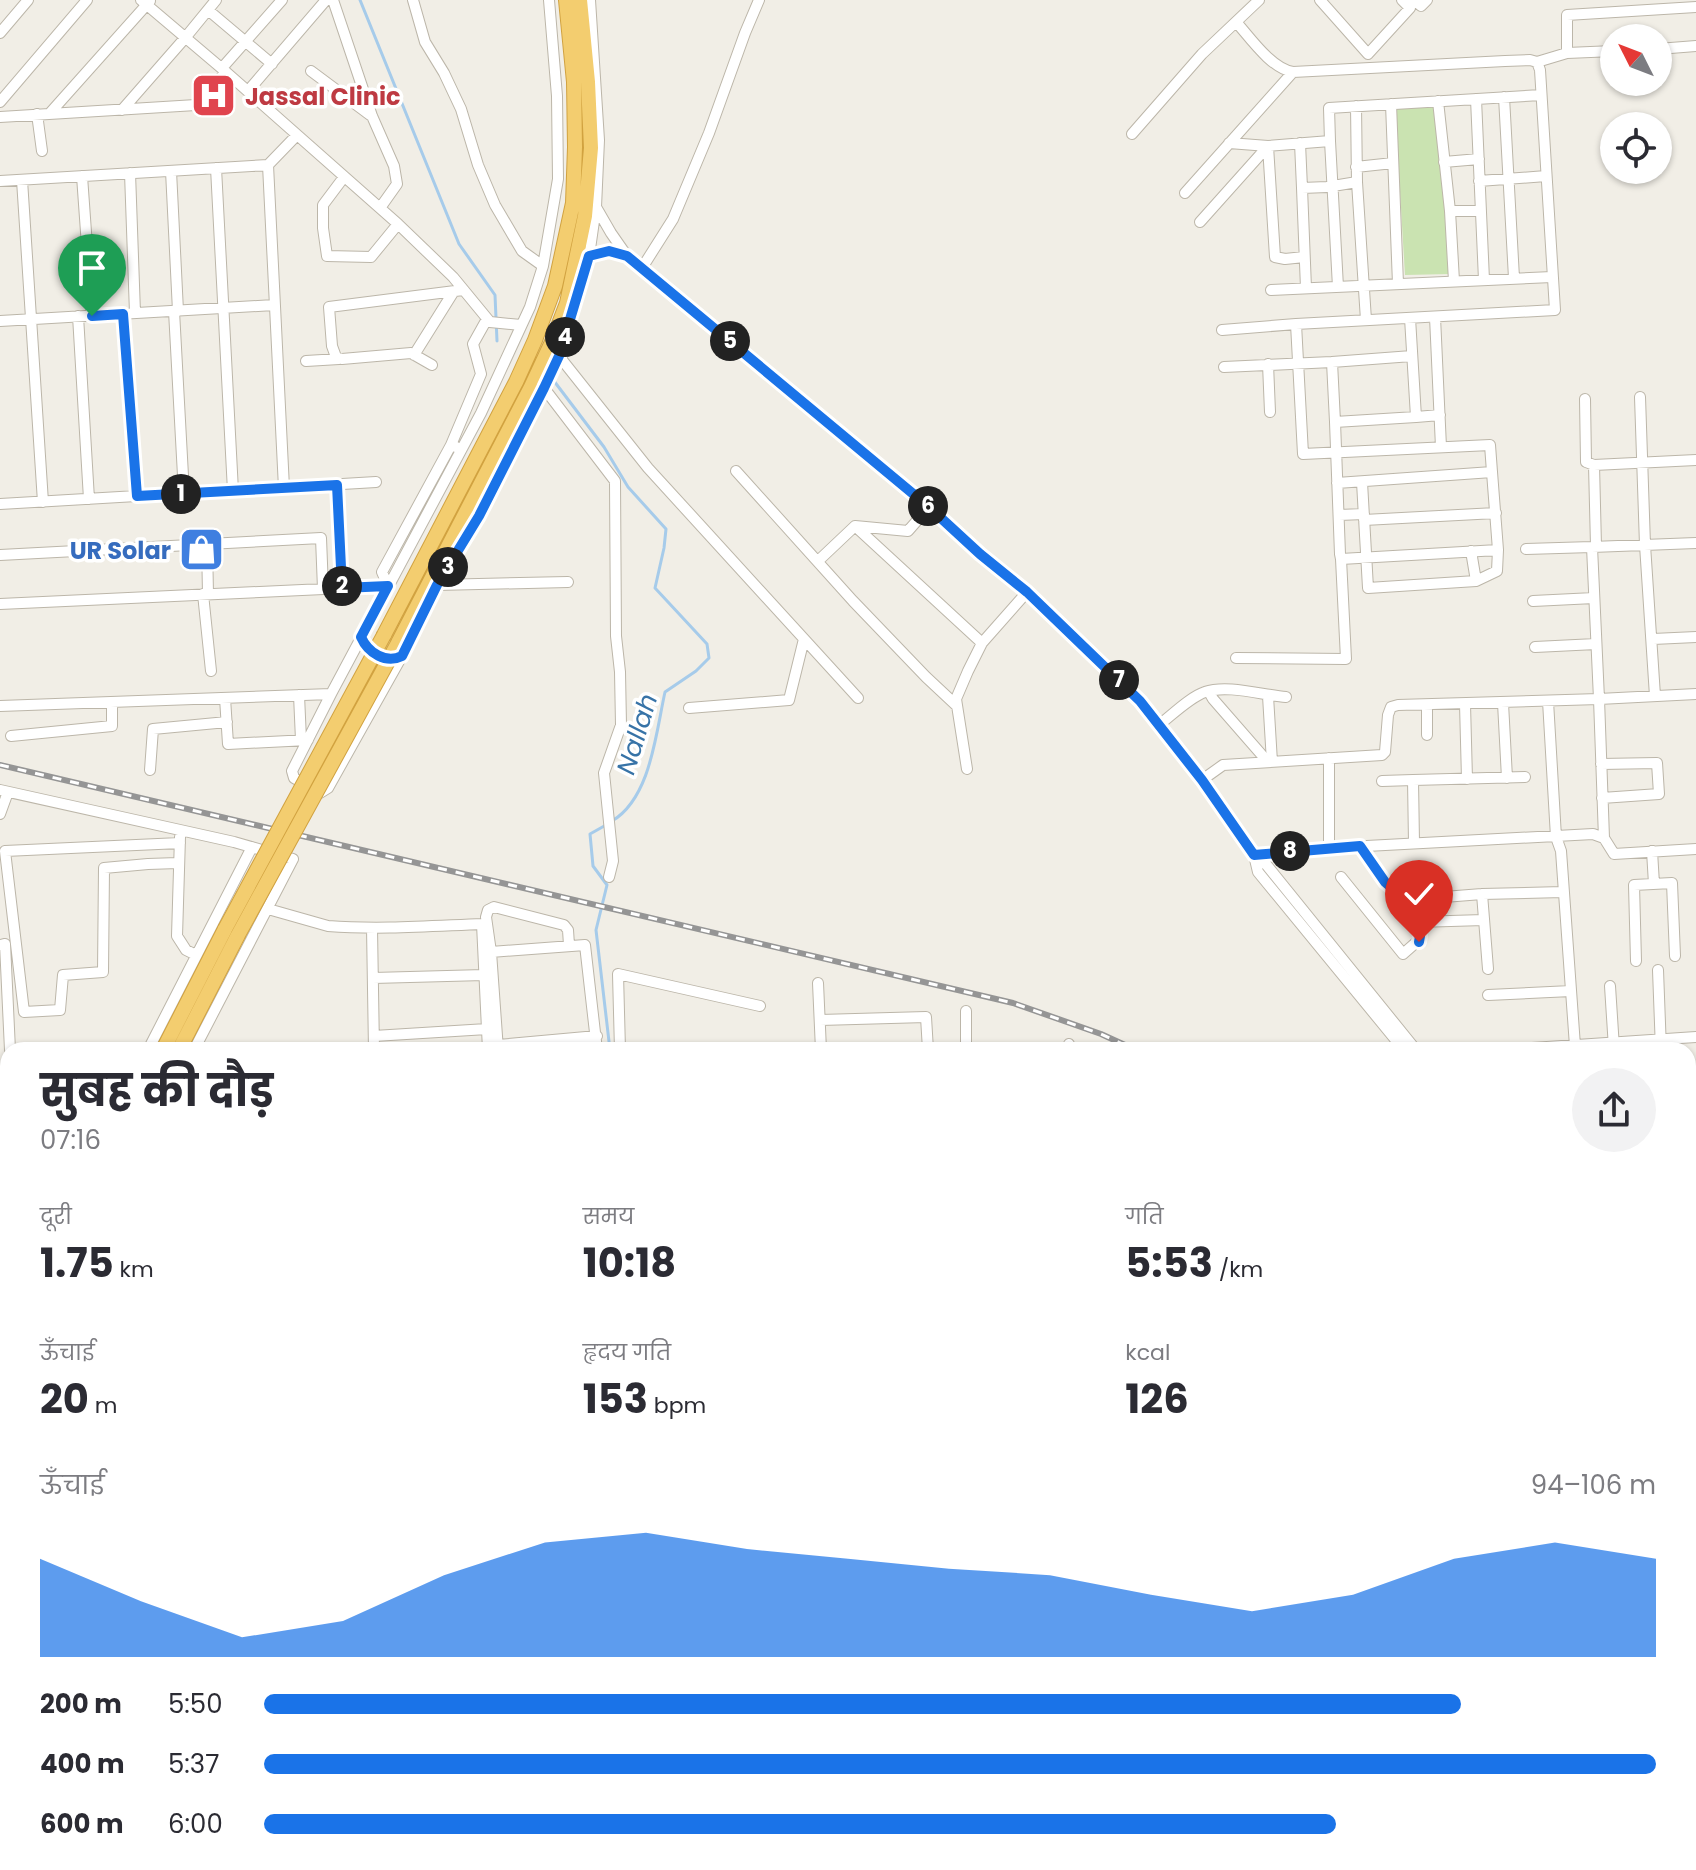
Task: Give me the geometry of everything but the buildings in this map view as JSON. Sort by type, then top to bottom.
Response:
[{"type":"highway","points":[[167,1042],[395,614],[535,340],[555,286],[573,203],[577,2]]},
{"type":"highway","points":[[183,1042],[511,426],[567,303],[585,216],[591,148],[588,82],[577,2]]},
{"type":"street","points":[[0,33],[28,0]]},
{"type":"street","points":[[0,102],[87,0]]},
{"type":"street","points":[[122,110],[216,0]]},
{"type":"street","points":[[0,117],[196,105],[282,0]]},
{"type":"street","points":[[248,91],[326,0]]},
{"type":"street","points":[[333,0],[372,116],[394,166],[397,184],[380,208]]},
{"type":"street","points":[[413,0],[425,42],[461,109],[478,165],[495,205],[522,251],[543,266]]},
{"type":"street","points":[[457,447],[481,413],[515,338],[515,324],[530,307],[543,266],[558,179],[557,96],[549,0]]},
{"type":"street","points":[[642,268],[673,219],[759,0]]},
{"type":"street","points":[[1132,134],[1202,54],[1259,0]]},
{"type":"street","points":[[1320,0],[1368,54],[1410,8],[1402,0]]},
{"type":"street","points":[[1414,0],[1421,6],[1427,0]]},
{"type":"street","points":[[50,113],[147,2],[398,224],[453,277],[459,290],[488,320],[515,324]]},
{"type":"street","points":[[361,637],[304,740],[292,771],[294,778],[320,793],[328,788],[402,656],[437,585],[479,516],[559,356],[589,256],[596,207],[599,140],[577,2]]},
{"type":"street","points":[[1567,53],[1567,15],[1696,7]]},
{"type":"street","points":[[208,10],[272,64]]},
{"type":"street","points":[[1237,23],[1275,65],[1293,72],[1537,62],[1567,53],[1600,52]]},
{"type":"street","points":[[1672,48],[1696,46]]},
{"type":"street","points":[[1222,330],[1555,310],[1540,70],[1537,62]]},
{"type":"street","points":[[311,71],[372,116]]},
{"type":"street","points":[[1185,193],[1293,72]]},
{"type":"street","points":[[1338,287],[1329,108],[1541,95]]},
{"type":"street","points":[[1504,97],[1514,278]]},
{"type":"street","points":[[1476,99],[1484,280]]},
{"type":"street","points":[[1438,101],[1454,281]]},
{"type":"street","points":[[1391,104],[1398,284]]},
{"type":"street","points":[[1356,106],[1356,167],[1366,320]]},
{"type":"street","points":[[37,114],[42,151]]},
{"type":"street","points":[[0,181],[268,165],[297,135]]},
{"type":"street","points":[[1229,143],[1268,146],[1330,141]]},
{"type":"street","points":[[1300,143],[1306,288]]},
{"type":"street","points":[[1200,222],[1268,146]]},
{"type":"street","points":[[1268,146],[1275,257],[1304,257]]},
{"type":"street","points":[[1444,162],[1479,159]]},
{"type":"street","points":[[1356,167],[1393,163]]},
{"type":"street","points":[[268,165],[284,488]]},
{"type":"street","points":[[216,168],[233,491]]},
{"type":"street","points":[[171,171],[184,494]]},
{"type":"street","points":[[130,173],[135,313]]},
{"type":"street","points":[[82,176],[92,316]]},
{"type":"street","points":[[1479,181],[1546,176]]},
{"type":"street","points":[[344,177],[323,205],[327,256],[371,257],[398,224]]},
{"type":"street","points":[[22,180],[43,502]]},
{"type":"street","points":[[1302,188],[1357,182]]},
{"type":"street","points":[[596,207],[627,256],[1027,592],[1140,701],[1202,780],[1254,855],[1265,863],[1410,1042]]},
{"type":"street","points":[[1450,211],[1481,211]]},
{"type":"street","points":[[589,256],[609,251],[627,256]]},
{"type":"street","points":[[1271,290],[1552,277]]},
{"type":"street","points":[[414,355],[459,290]]},
{"type":"street","points":[[339,359],[333,354],[329,307],[459,290]]},
{"type":"street","points":[[0,321],[274,305]]},
{"type":"street","points":[[123,314],[137,496]]},
{"type":"street","points":[[78,316],[89,499]]},
{"type":"street","points":[[1435,317],[1441,447]]},
{"type":"street","points":[[1410,318],[1416,417]]},
{"type":"street","points":[[0,706],[331,694],[457,447],[481,374],[473,344],[488,320]]},
{"type":"street","points":[[1296,324],[1303,454],[1490,445],[1497,571],[1476,581],[1368,588],[1362,482]]},
{"type":"street","points":[[306,361],[411,353],[432,365]]},
{"type":"street","points":[[559,356],[648,468],[858,698]]},
{"type":"street","points":[[1224,367],[1412,356]]},
{"type":"street","points":[[1236,658],[1346,659],[1332,362]]},
{"type":"street","points":[[1268,364],[1270,412]]},
{"type":"street","points":[[544,388],[615,481],[616,636],[621,725],[604,773],[613,861],[609,877]]},
{"type":"street","points":[[1640,397],[1645,545],[1655,696]]},
{"type":"street","points":[[1585,399],[1586,462],[1594,465],[1696,460]]},
{"type":"street","points":[[1335,422],[1440,415]]},
{"type":"street","points":[[1594,465],[1594,598],[1604,838],[1614,854],[1696,849]]},
{"type":"street","points":[[736,471],[926,677],[957,706]]},
{"type":"street","points":[[1337,483],[1492,472]]},
{"type":"street","points":[[0,504],[376,482]]},
{"type":"street","points":[[337,485],[342,588]]},
{"type":"street","points":[[818,561],[855,526],[908,531],[929,507]]},
{"type":"street","points":[[1339,515],[1496,513]]},
{"type":"street","points":[[855,526],[982,643]]},
{"type":"street","points":[[0,555],[321,538],[323,589]]},
{"type":"street","points":[[1526,549],[1696,543]]},
{"type":"street","points":[[207,544],[206,594],[211,671]]},
{"type":"street","points":[[1341,559],[1498,550]]},
{"type":"street","points":[[1471,551],[1476,581]]},
{"type":"street","points":[[437,585],[568,582]]},
{"type":"street","points":[[0,604],[388,586]]},
{"type":"street","points":[[967,769],[956,699],[982,643],[1027,592]]},
{"type":"street","points":[[1533,601],[1594,598]]},
{"type":"street","points":[[361,637],[364,644],[381,657],[393,661],[402,656]]},
{"type":"street","points":[[1653,639],[1696,637]]},
{"type":"street","points":[[689,708],[789,700],[804,639]]},
{"type":"street","points":[[1535,647],[1596,644]]},
{"type":"street","points":[[1159,725],[1204,692],[1226,690],[1286,697]]},
{"type":"street","points":[[1209,692],[1270,762]]},
{"type":"street","points":[[1202,780],[1223,765],[1382,755],[1391,707],[1696,694]]},
{"type":"street","points":[[299,695],[304,740]]},
{"type":"street","points":[[1268,696],[1270,762]]},
{"type":"street","points":[[225,698],[228,744],[304,740]]},
{"type":"street","points":[[1548,701],[1556,837],[1561,851],[1575,1042]]},
{"type":"street","points":[[11,736],[112,726],[112,702]]},
{"type":"street","points":[[1503,703],[1507,778]]},
{"type":"street","points":[[1465,704],[1467,779]]},
{"type":"street","points":[[1427,705],[1427,735]]},
{"type":"street","points":[[150,770],[153,729],[227,722]]},
{"type":"street","points":[[1329,758],[1329,848]]},
{"type":"street","points":[[1601,764],[1657,763],[1659,794],[1602,798]]},
{"type":"street","points":[[1382,781],[1525,777]]},
{"type":"street","points":[[1413,780],[1414,843]]},
{"type":"street","points":[[0,814],[4,791],[293,859],[198,1042]]},
{"type":"street","points":[[181,831],[177,936],[186,950],[196,955]]},
{"type":"street","points":[[1254,855],[1360,846],[1593,834],[1604,838]]},
{"type":"street","points":[[178,863],[104,868],[103,972],[63,975],[60,1010],[24,1012],[5,851],[180,843]]},
{"type":"street","points":[[1341,877],[1403,954],[1420,939],[1417,922],[1406,900],[1385,882],[1360,846]]},
{"type":"street","points":[[152,1042],[252,847]]},
{"type":"street","points":[[1652,851],[1654,884]]},
{"type":"street","points":[[1254,855],[1258,872],[1397,1042]]},
{"type":"street","points":[[1636,961],[1634,885],[1672,883],[1675,956]]},
{"type":"street","points":[[1406,900],[1563,892]]},
{"type":"street","points":[[1482,894],[1488,969]]},
{"type":"street","points":[[495,1042],[488,910],[494,907],[564,925],[568,930],[569,945]]},
{"type":"street","points":[[268,909],[328,926],[372,928],[482,924],[487,1029],[492,1042]]},
{"type":"street","points":[[1417,922],[1484,920]]},
{"type":"street","points":[[372,928],[374,1042]]},
{"type":"street","points":[[0,945],[5,944],[4,1017],[9,1042]]},
{"type":"street","points":[[491,952],[585,945],[597,1042]]},
{"type":"street","points":[[1658,970],[1660,1042]]},
{"type":"street","points":[[620,1042],[618,974],[760,1006]]},
{"type":"street","points":[[373,978],[484,975]]},
{"type":"street","points":[[818,983],[821,1042]]},
{"type":"street","points":[[1610,986],[1614,1042]]},
{"type":"street","points":[[1488,995],[1571,991]]},
{"type":"street","points":[[966,1011],[966,1042]]},
{"type":"street","points":[[820,1020],[926,1017],[928,1042]]},
{"type":"street","points":[[374,1036],[487,1029]]},
{"type":"street","points":[[546,1042],[597,1036]]},
{"type":"street","points":[[1670,1042],[1696,1037]]},
{"type":"green space","points":[[1435,105],[1451,274],[1405,275],[1395,108]]},
{"type":"waterway","name":"Nallah","points":[[360,0],[459,244],[495,295],[497,341]]},
{"type":"waterway","name":"Nallah","points":[[554,381],[604,447],[628,487],[666,529],[655,588],[707,644],[709,658],[665,692],[644,781],[625,810],[612,821]]},
{"type":"waterway","name":"Nallah","points":[[606,825],[590,834],[593,866],[607,885],[596,930],[609,1042]]},
{"type":"railway","points":[[0,765],[1013,1003],[1118,1042]]},
{"type":"place","name":"Jassal Clinic","points":[[214,96]]},
{"type":"place","name":"UR Solar","points":[[202,550]]},
{"type":"route","points":[[92,316],[123,314],[137,496],[337,485],[342,588],[388,586],[361,637],[371,650],[393,661],[402,656],[437,585],[479,516],[544,388],[559,356],[589,256],[609,251],[627,256],[1027,592],[1140,701],[1202,780],[1254,855],[1360,846],[1385,882],[1412,909],[1419,942]]}]
